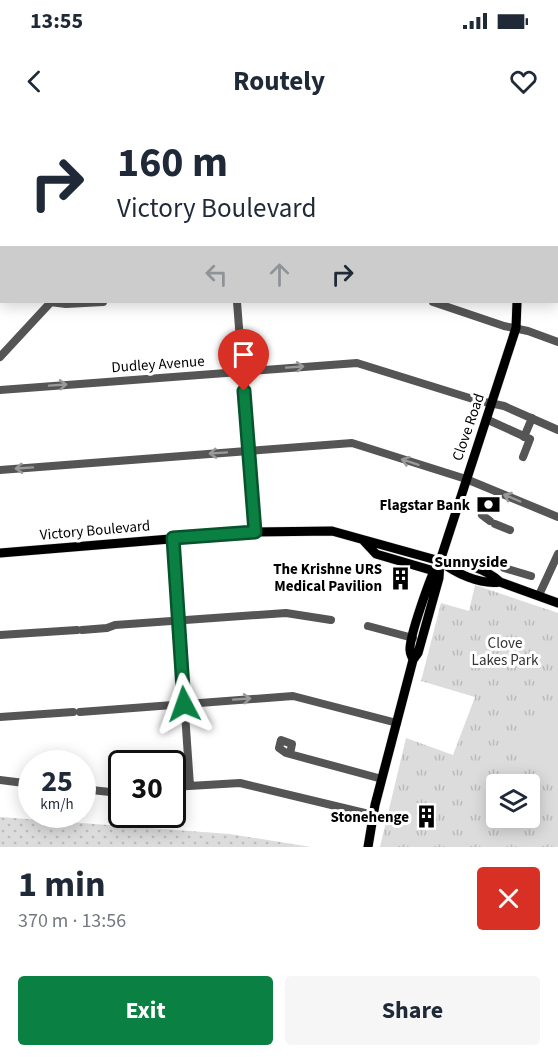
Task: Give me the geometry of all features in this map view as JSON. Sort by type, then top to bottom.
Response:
[{"type":"main road","name":"Clove Road","points":[[413,660],[410,650],[413,638],[516,328],[517,303]]},
{"type":"main road","name":"Victory Boulevard","points":[[0,553],[255,532],[332,531],[440,561],[452,570],[490,583],[500,582],[558,603]]},
{"type":"main road","points":[[361,538],[376,554],[434,571]]},
{"type":"main road","name":"Clove Road","points":[[368,847],[373,815],[413,660],[418,653],[439,578],[440,561]]},
{"type":"street","points":[[0,357],[49,303]]},
{"type":"street","points":[[58,303],[84,303]]},
{"type":"street","points":[[237,303],[255,532]]},
{"type":"street","points":[[436,303],[558,342]]},
{"type":"street","name":"Dudley Avenue","points":[[0,390],[357,363],[504,406],[558,429]]},
{"type":"street","points":[[524,437],[532,418]]},
{"type":"street","points":[[486,419],[530,439],[523,458]]},
{"type":"street","points":[[0,470],[352,443],[466,479],[558,517]]},
{"type":"street","points":[[482,514],[510,529]]},
{"type":"street","points":[[173,538],[190,786]]},
{"type":"street","points":[[539,595],[558,554]]},
{"type":"street","points":[[504,568],[531,576]]},
{"type":"street","points":[[0,635],[286,613],[332,620]]},
{"type":"street","points":[[368,626],[413,638]]},
{"type":"street","points":[[0,717],[293,696],[397,723]]},
{"type":"street","points":[[290,754],[382,779]]},
{"type":"street","points":[[0,780],[18,782]]},
{"type":"street","points":[[186,786],[240,783],[373,815]]},
{"type":"green space","name":"Clove Lakes Park","points":[[475,585],[558,613],[558,847],[380,847],[406,738],[453,755],[475,697],[421,681],[441,603],[469,611]]},
{"type":"green space","points":[[558,713],[558,777],[553,780],[518,761],[517,725]]},
{"type":"green space","points":[[0,817],[18,818],[18,828],[96,828],[96,824],[108,825],[108,828],[149,828],[230,834],[311,847],[0,847]]},
{"type":"place","name":"Flagstar Bank","points":[[488,505]]},
{"type":"place","name":"The Krishne URS Medical Pavilion","points":[[400,578]]},
{"type":"place","name":"Stonehenge","points":[[427,817]]},
{"type":"district","name":"Sunnyside","points":[[471,561]]},
{"type":"route","points":[[184,704],[173,538],[255,532],[244,391]]}]
